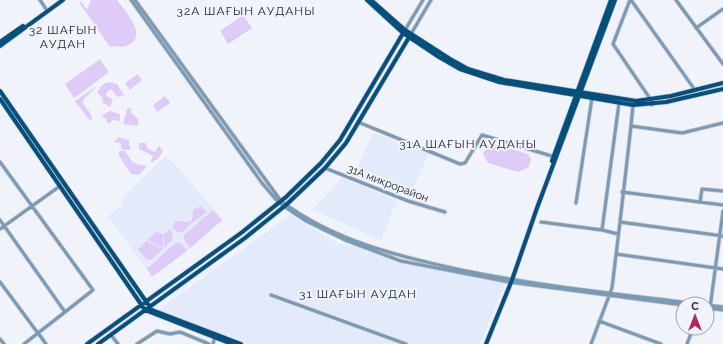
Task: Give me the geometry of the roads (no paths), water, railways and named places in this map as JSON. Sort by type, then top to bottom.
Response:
[{"type":"main road","points":[[0,42],[59,0]]},
{"type":"main road","points":[[0,46],[63,0]]},
{"type":"main road","points":[[367,0],[404,32],[453,65],[481,77],[505,84],[622,100],[651,102],[723,83]]},
{"type":"main road","points":[[371,0],[404,32]]},
{"type":"main road","points":[[578,94],[611,0]]},
{"type":"main road","points":[[484,344],[510,281],[554,157],[615,0]]},
{"type":"main road","points":[[87,344],[240,234],[280,202],[321,163],[340,140],[404,32]]},
{"type":"main road","points":[[98,344],[245,238],[285,206],[325,168],[346,143],[410,36]]},
{"type":"main road","points":[[578,94],[592,98],[634,105],[723,89]]},
{"type":"main road","points":[[0,91],[152,310],[232,344]]},
{"type":"main road","points":[[0,99],[145,310],[240,344]]},
{"type":"main road","points":[[321,163],[325,168]]},
{"type":"main road","points":[[122,319],[126,324]]},
{"type":"street","points":[[40,0],[46,9]]},
{"type":"street","points":[[131,0],[262,183],[280,202],[306,221],[345,240],[401,260],[510,281],[675,301]]},
{"type":"street","points":[[135,0],[280,202]]},
{"type":"street","points":[[404,32],[423,0]]},
{"type":"street","points":[[410,36],[431,0]]},
{"type":"street","points":[[631,0],[695,90]]},
{"type":"street","points":[[631,0],[613,44],[651,102]]},
{"type":"street","points":[[676,0],[723,64]]},
{"type":"street","points":[[696,28],[723,9]]},
{"type":"street","points":[[576,203],[592,98]]},
{"type":"street","points":[[602,230],[619,103]]},
{"type":"street","points":[[591,344],[610,294],[634,105]]},
{"type":"street","points":[[358,122],[460,164],[465,163],[482,135],[554,157]]},
{"type":"street","points":[[631,126],[682,133],[723,123]]},
{"type":"street","points":[[0,162],[93,290],[24,344]]},
{"type":"street","name":"31А микрорайон","points":[[325,168],[414,203],[445,212]]},
{"type":"street","points":[[0,229],[60,185]]},
{"type":"street","points":[[700,202],[702,189],[723,191]]},
{"type":"street","points":[[622,192],[723,205]]},
{"type":"street","points":[[711,296],[721,236],[723,211]]},
{"type":"street","points":[[0,220],[65,312]]},
{"type":"street","points":[[541,222],[602,230],[618,234]]},
{"type":"street","points":[[620,222],[721,236]]},
{"type":"street","points":[[616,254],[723,269]]},
{"type":"street","points":[[0,282],[46,344]]},
{"type":"street","points":[[610,294],[675,304]]},
{"type":"street","points":[[272,295],[406,344]]},
{"type":"street","points":[[599,321],[661,344]]},
{"type":"street","points":[[137,344],[157,331],[170,334],[180,332],[209,344]]},
{"type":"street","points":[[110,335],[118,344]]},
{"type":"street","points":[[213,344],[215,336]]},
{"type":"street","points":[[0,339],[4,344]]},
{"type":"district","name":"32А ШАҒЫН АУДАНЫ","points":[[246,11]]},
{"type":"district","name":"32 ШАҒЫН АУДАН","points":[[63,37]]},
{"type":"district","name":"31А ШАҒЫН АУДАНЫ","points":[[468,144]]},
{"type":"district","name":"31 ШАҒЫН АУДАН","points":[[358,294]]}]
